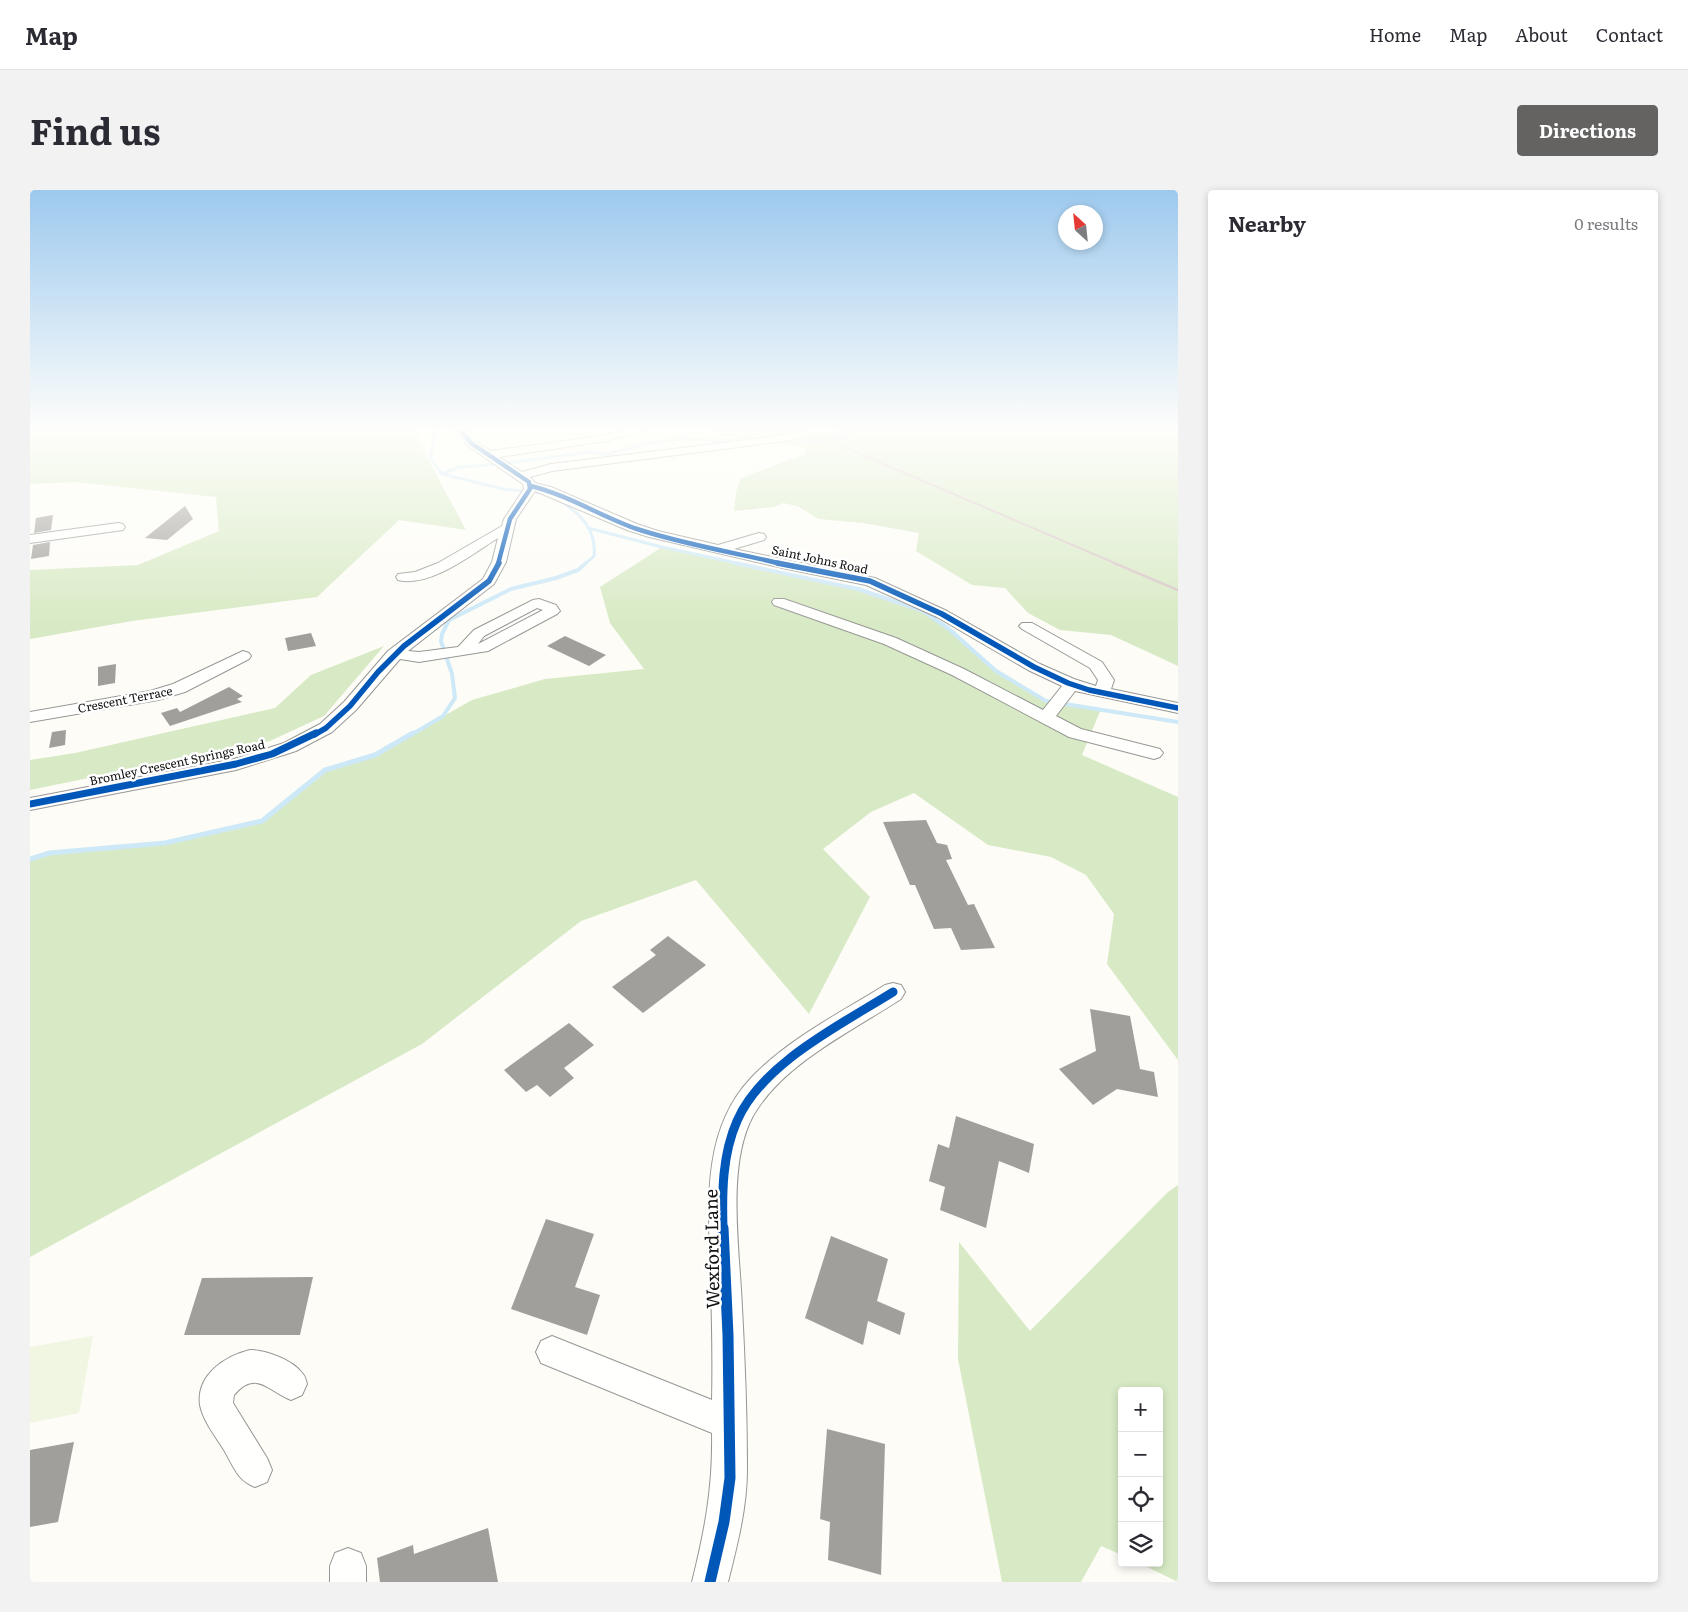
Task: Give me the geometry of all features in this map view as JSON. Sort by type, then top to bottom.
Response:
[{"type":"street","name":"Bromley Crescent Springs Road","points":[[30,804],[236,764],[290,747],[326,728],[339,718],[394,654],[489,581],[499,562],[506,529],[523,494]]},
{"type":"street","name":"Saint Johns Road","points":[[557,494],[632,527],[787,565],[870,581],[942,614],[1034,667],[1058,702],[1102,692],[1178,708]]},
{"type":"street","points":[[30,539],[118,527]]},
{"type":"street","points":[[403,577],[412,578],[440,568],[467,553],[488,537],[506,529]]},
{"type":"street","points":[[719,548],[758,538]]},
{"type":"street","points":[[778,602],[890,641],[958,672],[1058,702],[1075,733],[1154,753]]},
{"type":"street","points":[[1027,626],[1096,665],[1106,680],[1102,692]]},
{"type":"street","points":[[394,654],[419,657],[434,655],[460,651],[480,641]]},
{"type":"street","name":"Crescent Terrace","points":[[30,717],[152,696],[179,688],[243,656]]},
{"type":"street","name":"Wexford Lane","points":[[710,1582],[718,1552],[729,1485],[724,1184],[727,1151],[735,1124],[748,1101],[764,1082],[793,1058],[893,992]]},
{"type":"street","points":[[552,1352],[729,1423]]},
{"type":"street","points":[[255,1470],[217,1407],[218,1390],[227,1378],[240,1368],[260,1366],[291,1384]]},
{"type":"green space","points":[[187,494],[447,494],[466,530],[399,520],[317,597],[132,621],[30,639],[30,570],[138,565],[219,531],[216,497]]},
{"type":"green space","points":[[736,494],[1178,494],[1178,666],[1111,635],[1060,630],[1028,613],[1005,588],[972,585],[916,551],[919,533],[863,523],[819,519],[797,506],[783,503],[774,507],[734,511]]},
{"type":"green space","points":[[662,547],[858,589],[923,611],[949,629],[996,671],[1046,701],[1101,709],[1082,755],[1178,797],[1178,1060],[1107,964],[1114,914],[1086,875],[1051,857],[988,845],[914,793],[871,812],[823,849],[870,897],[809,1014],[696,880],[581,921],[422,1044],[30,1257],[30,859],[49,853],[165,843],[262,821],[325,770],[375,755],[472,700],[545,679],[644,669],[610,623],[600,587]]},
{"type":"green space","points":[[384,646],[324,716],[270,741],[30,790],[30,760],[75,753],[275,708],[311,675]]},
{"type":"green space","points":[[1178,1185],[1178,1582],[1147,1567],[1163,1567],[1163,1387],[1118,1387],[1118,1553],[1101,1546],[1081,1582],[1002,1582],[958,1359],[959,1242],[1030,1331],[1168,1192]]},
{"type":"green space","points":[[93,1336],[79,1413],[30,1423],[30,1347]]},
{"type":"building","points":[[185,506],[193,519],[167,540],[145,538]]},
{"type":"building","points":[[53,515],[51,530],[34,533],[36,518]]},
{"type":"building","points":[[50,542],[49,556],[31,559],[33,545]]},
{"type":"building","points":[[311,633],[316,646],[288,651],[285,638]]},
{"type":"building","points":[[565,636],[606,655],[589,666],[547,646]]},
{"type":"building","points":[[116,664],[115,683],[98,686],[98,667]]},
{"type":"building","points":[[229,687],[243,696],[237,699],[242,702],[170,726],[161,713],[177,708],[180,712]]},
{"type":"building","points":[[66,730],[65,745],[49,748],[52,732]]},
{"type":"building","points":[[926,820],[937,843],[947,845],[952,859],[946,860],[968,905],[974,904],[995,948],[961,950],[951,928],[934,929],[915,885],[910,885],[883,822]]},
{"type":"building","points":[[668,936],[706,965],[643,1013],[612,987],[656,955],[650,950]]},
{"type":"building","points":[[1090,1009],[1130,1016],[1140,1069],[1154,1072],[1158,1097],[1117,1089],[1093,1105],[1059,1069],[1096,1051]]},
{"type":"building","points":[[569,1023],[594,1045],[564,1068],[574,1078],[550,1097],[537,1085],[526,1092],[504,1070]]},
{"type":"building","points":[[956,1116],[1034,1144],[1029,1173],[999,1161],[986,1228],[940,1210],[945,1187],[929,1181],[938,1144],[949,1148]]},
{"type":"building","points":[[546,1219],[594,1234],[575,1287],[600,1295],[587,1335],[511,1309]]},
{"type":"building","points":[[831,1236],[888,1259],[877,1301],[905,1313],[900,1335],[868,1321],[863,1345],[805,1318]]},
{"type":"building","points":[[313,1277],[300,1335],[184,1335],[202,1278]]},
{"type":"building","points":[[827,1429],[885,1444],[881,1575],[828,1560],[830,1522],[820,1519]]},
{"type":"building","points":[[74,1442],[58,1522],[30,1527],[30,1450]]},
{"type":"building","points":[[488,1528],[498,1582],[380,1582],[377,1558],[413,1545],[414,1554]]},
{"type":"waterway","points":[[557,499],[579,516],[588,528]]},
{"type":"waterway","points":[[585,564],[594,556],[593,538],[588,528]]},
{"type":"waterway","points":[[588,528],[662,547],[741,564]]},
{"type":"waterway","points":[[411,735],[443,716],[455,698],[452,674],[441,641],[442,634],[449,620],[511,589],[556,578],[578,570],[586,563]]},
{"type":"waterway","points":[[735,563],[858,589],[923,611],[949,629],[996,671],[1046,701],[1178,722]]},
{"type":"waterway","points":[[30,859],[49,853],[165,843],[262,821],[325,770],[375,755],[413,733]]},
{"type":"railway","points":[[954,494],[1117,564]]},
{"type":"railway","points":[[1114,563],[1178,590]]},
{"type":"cycle path","points":[[30,804],[236,764],[290,747],[326,728],[350,706],[378,672],[404,646],[489,581],[499,562],[510,519],[527,494]]},
{"type":"cycle path","points":[[556,494],[632,527],[654,534],[787,565],[870,581],[942,614],[1034,667],[1068,683],[1089,690],[1178,708]]},
{"type":"cycle path","points":[[710,1582],[724,1522],[730,1478],[728,1335],[723,1212],[725,1165],[730,1142],[737,1120],[748,1100],[777,1070],[815,1041],[893,992]]}]
